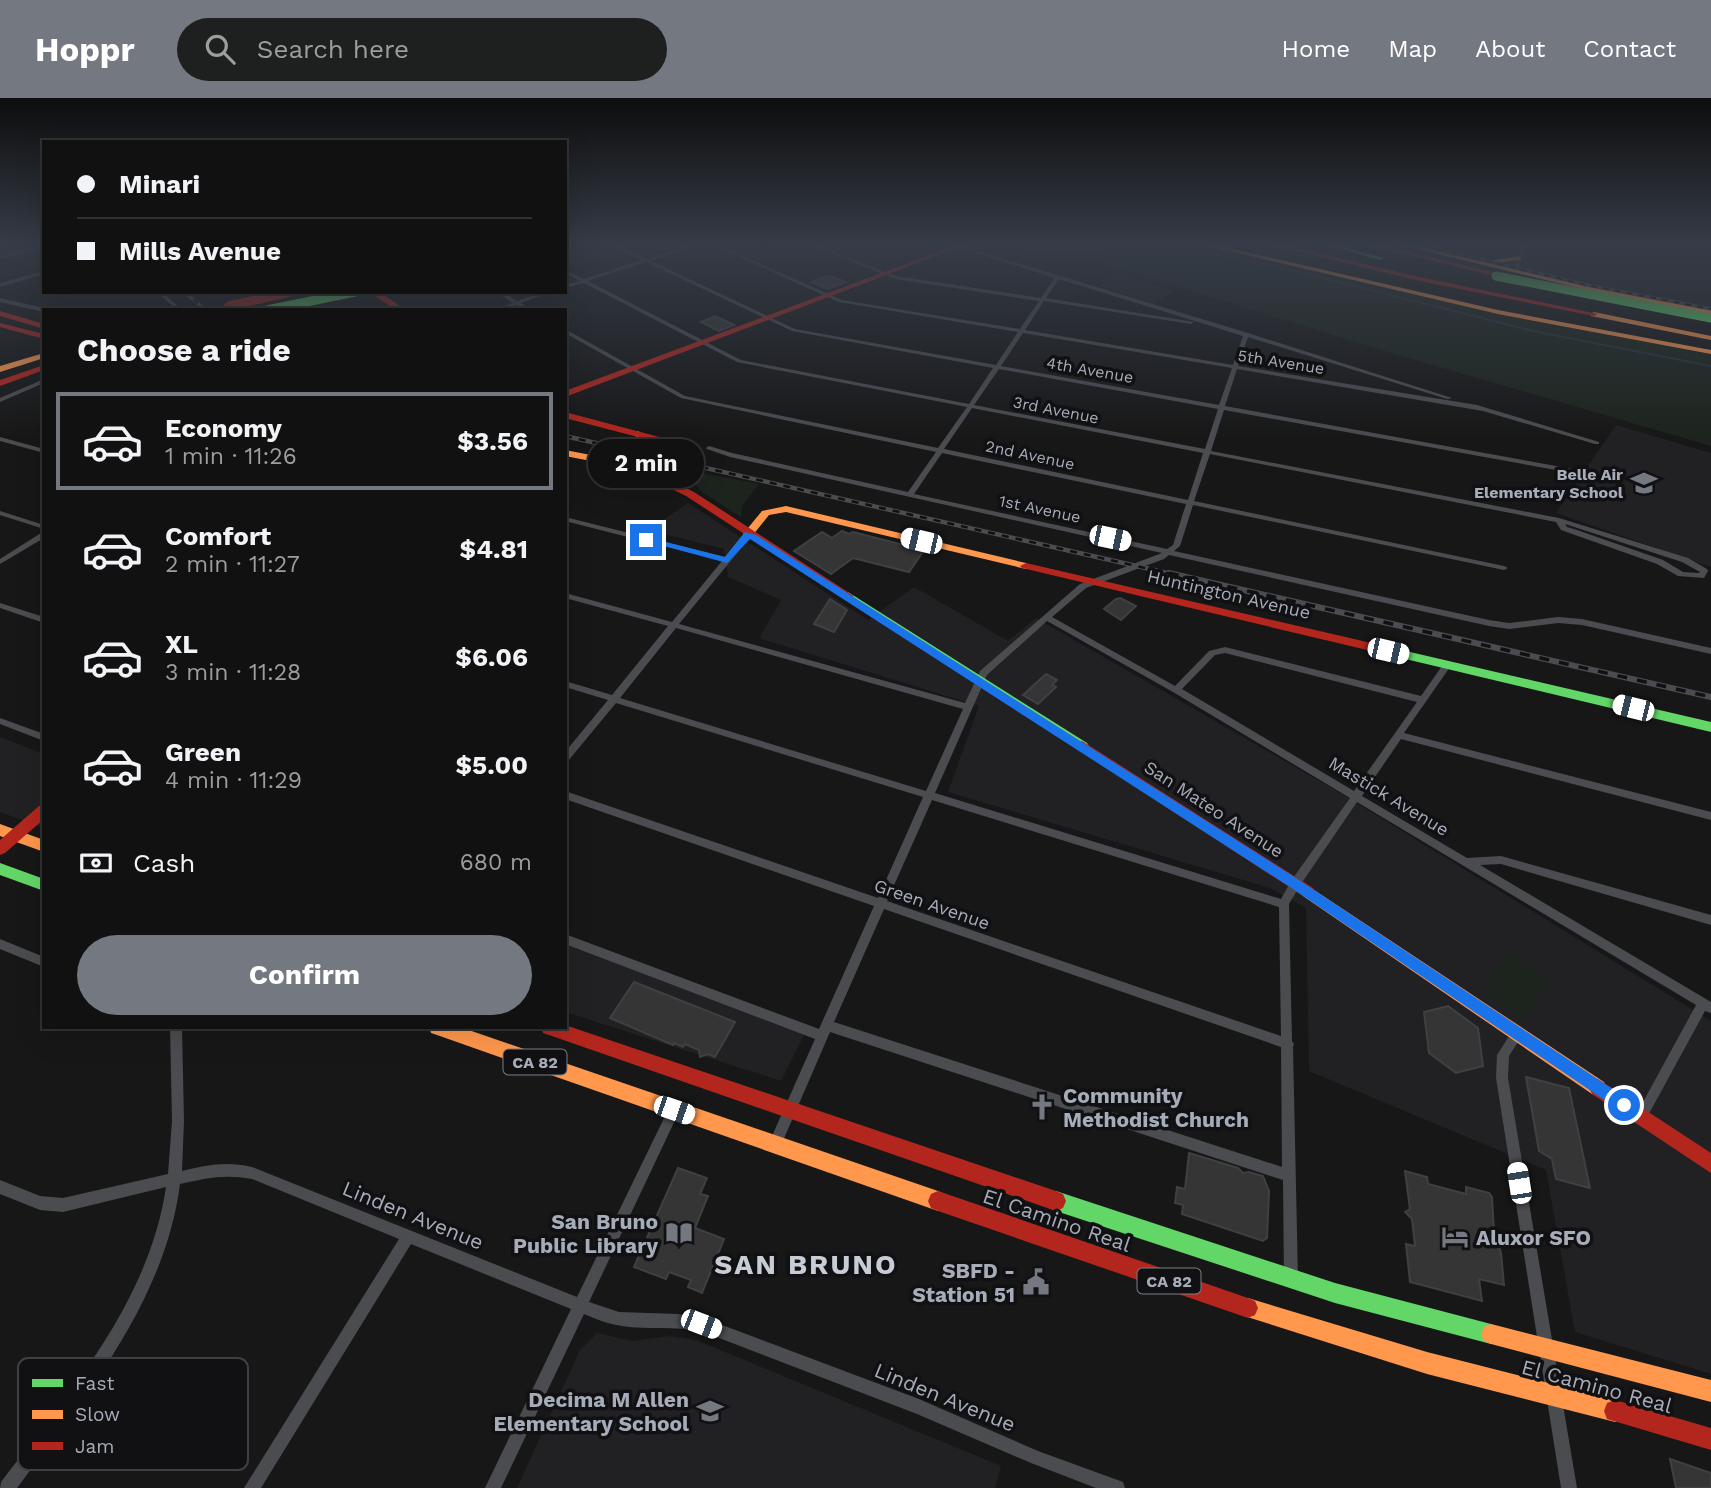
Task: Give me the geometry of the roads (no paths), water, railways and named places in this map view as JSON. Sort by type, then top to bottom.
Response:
[{"type":"main road","points":[[567,393],[791,309]]},
{"type":"main road","points":[[1483,309],[1711,351]]},
{"type":"main road","points":[[1484,309],[1497,312]]},
{"type":"main road","points":[[1509,309],[1711,351]]},
{"type":"main road","points":[[1543,309],[1711,340]]},
{"type":"main road","points":[[1562,309],[1711,340]]},
{"type":"main road","points":[[1623,309],[1711,328]]},
{"type":"main road","points":[[1650,309],[1711,320]]},
{"type":"main road","points":[[1658,309],[1711,320]]},
{"type":"main road","points":[[0,313],[42,326]]},
{"type":"main road","points":[[0,325],[42,336]]},
{"type":"main road","points":[[0,367],[41,358]]},
{"type":"main road","points":[[0,382],[41,358]]},
{"type":"main road","points":[[567,401],[633,370]]},
{"type":"main road","points":[[567,416],[656,438],[666,448],[666,454],[658,465],[648,469],[619,461],[604,462],[567,453]]},
{"type":"main road","name":"San Mateo Avenue","points":[[648,469],[665,473],[689,488],[690,494],[748,534],[1295,884],[1711,1164]]},
{"type":"main road","name":"Huntington Avenue","points":[[748,534],[766,513],[786,509],[1711,727]]},
{"type":"main road","points":[[0,849],[5,836],[42,811]]},
{"type":"main road","points":[[5,836],[42,845]]},
{"type":"main road","points":[[0,869],[42,884]]},
{"type":"main road","name":"El Camino Real","points":[[443,1029],[1293,1324],[1711,1440]]},
{"type":"main road","name":"El Camino Real","points":[[555,1029],[1291,1279],[1382,1307],[1545,1346],[1711,1391]]},
{"type":"street","name":"3rd Avenue","points":[[637,309],[739,361],[1207,454],[1559,520],[1685,560],[1704,571],[1701,576],[1681,574],[1660,562],[1564,528],[1559,520]]},
{"type":"street","name":"4th Avenue","points":[[751,309],[794,330],[1578,472]]},
{"type":"street","name":"5th Avenue","points":[[891,309],[1483,409]]},
{"type":"street","points":[[910,495],[1036,309]]},
{"type":"street","points":[[1099,309],[1206,323]]},
{"type":"street","points":[[1161,309],[1597,443]]},
{"type":"street","name":"2nd Avenue","points":[[567,332],[683,397],[1504,568]]},
{"type":"street","points":[[774,1145],[982,673],[1083,586],[1138,566],[1176,546],[1246,334]]},
{"type":"street","points":[[0,400],[42,382]]},
{"type":"street","points":[[35,384],[42,386]]},
{"type":"street","points":[[0,439],[42,450]]},
{"type":"street","name":"1st Avenue","points":[[709,448],[1489,623],[1518,626],[1558,620],[1582,622],[1711,651]]},
{"type":"street","points":[[0,513],[42,526]]},
{"type":"street","points":[[567,520],[727,560]]},
{"type":"street","points":[[567,757],[748,534]]},
{"type":"street","points":[[0,562],[42,536]]},
{"type":"street","points":[[567,596],[967,707]]},
{"type":"street","points":[[0,605],[42,619]]},
{"type":"street","name":"Mastick Avenue","points":[[1048,618],[1176,690],[1707,1006]]},
{"type":"street","points":[[1176,690],[1212,653],[1226,650],[1423,700]]},
{"type":"street","points":[[1291,1279],[1284,904],[1355,796],[1447,665]]},
{"type":"street","points":[[567,685],[1284,904]]},
{"type":"street","points":[[0,721],[42,737]]},
{"type":"street","points":[[1398,736],[1711,816]]},
{"type":"street","name":"Green Avenue","points":[[567,796],[1287,1044]]},
{"type":"street","points":[[1466,862],[1501,860],[1711,920]]},
{"type":"street","points":[[567,940],[824,1031],[1288,1175]]},
{"type":"street","points":[[0,944],[42,961]]},
{"type":"street","points":[[1641,1116],[1707,1006]]},
{"type":"street","points":[[102,1358],[122,1326],[158,1250],[174,1180],[178,1123],[176,1029]]},
{"type":"street","points":[[1517,1034],[1503,1055],[1502,1078],[1569,1488]]},
{"type":"street","points":[[493,1488],[674,1110]]},
{"type":"street","name":"Linden Avenue","points":[[0,1187],[40,1203],[63,1205],[208,1171],[232,1169],[252,1173],[623,1321],[685,1320],[701,1324],[919,1407],[1036,1458],[1117,1488]]},
{"type":"street","points":[[252,1488],[409,1236]]},
{"type":"street","points":[[7,1488],[20,1470]]},
{"type":"waterway","points":[[1445,309],[1533,331],[1711,366]]},
{"type":"railway","points":[[567,436],[1176,575]]},
{"type":"railway","points":[[1169,573],[1711,697]]},
{"type":"place","name":"Belle Air Elementary School","points":[[1644,483]]},
{"type":"place","name":"Community Methodist Church","points":[[1042,1107]]},
{"type":"place","name":"San Bruno Public Library","points":[[679,1233]]},
{"type":"place","name":"Aluxor SFO","points":[[1455,1237]]},
{"type":"place","name":"SBFD - Station 51","points":[[1036,1282]]},
{"type":"place","name":"Decima M Allen Elementary School","points":[[710,1411]]},
{"type":"district","name":"SAN BRUNO","points":[[806,1264]]}]
